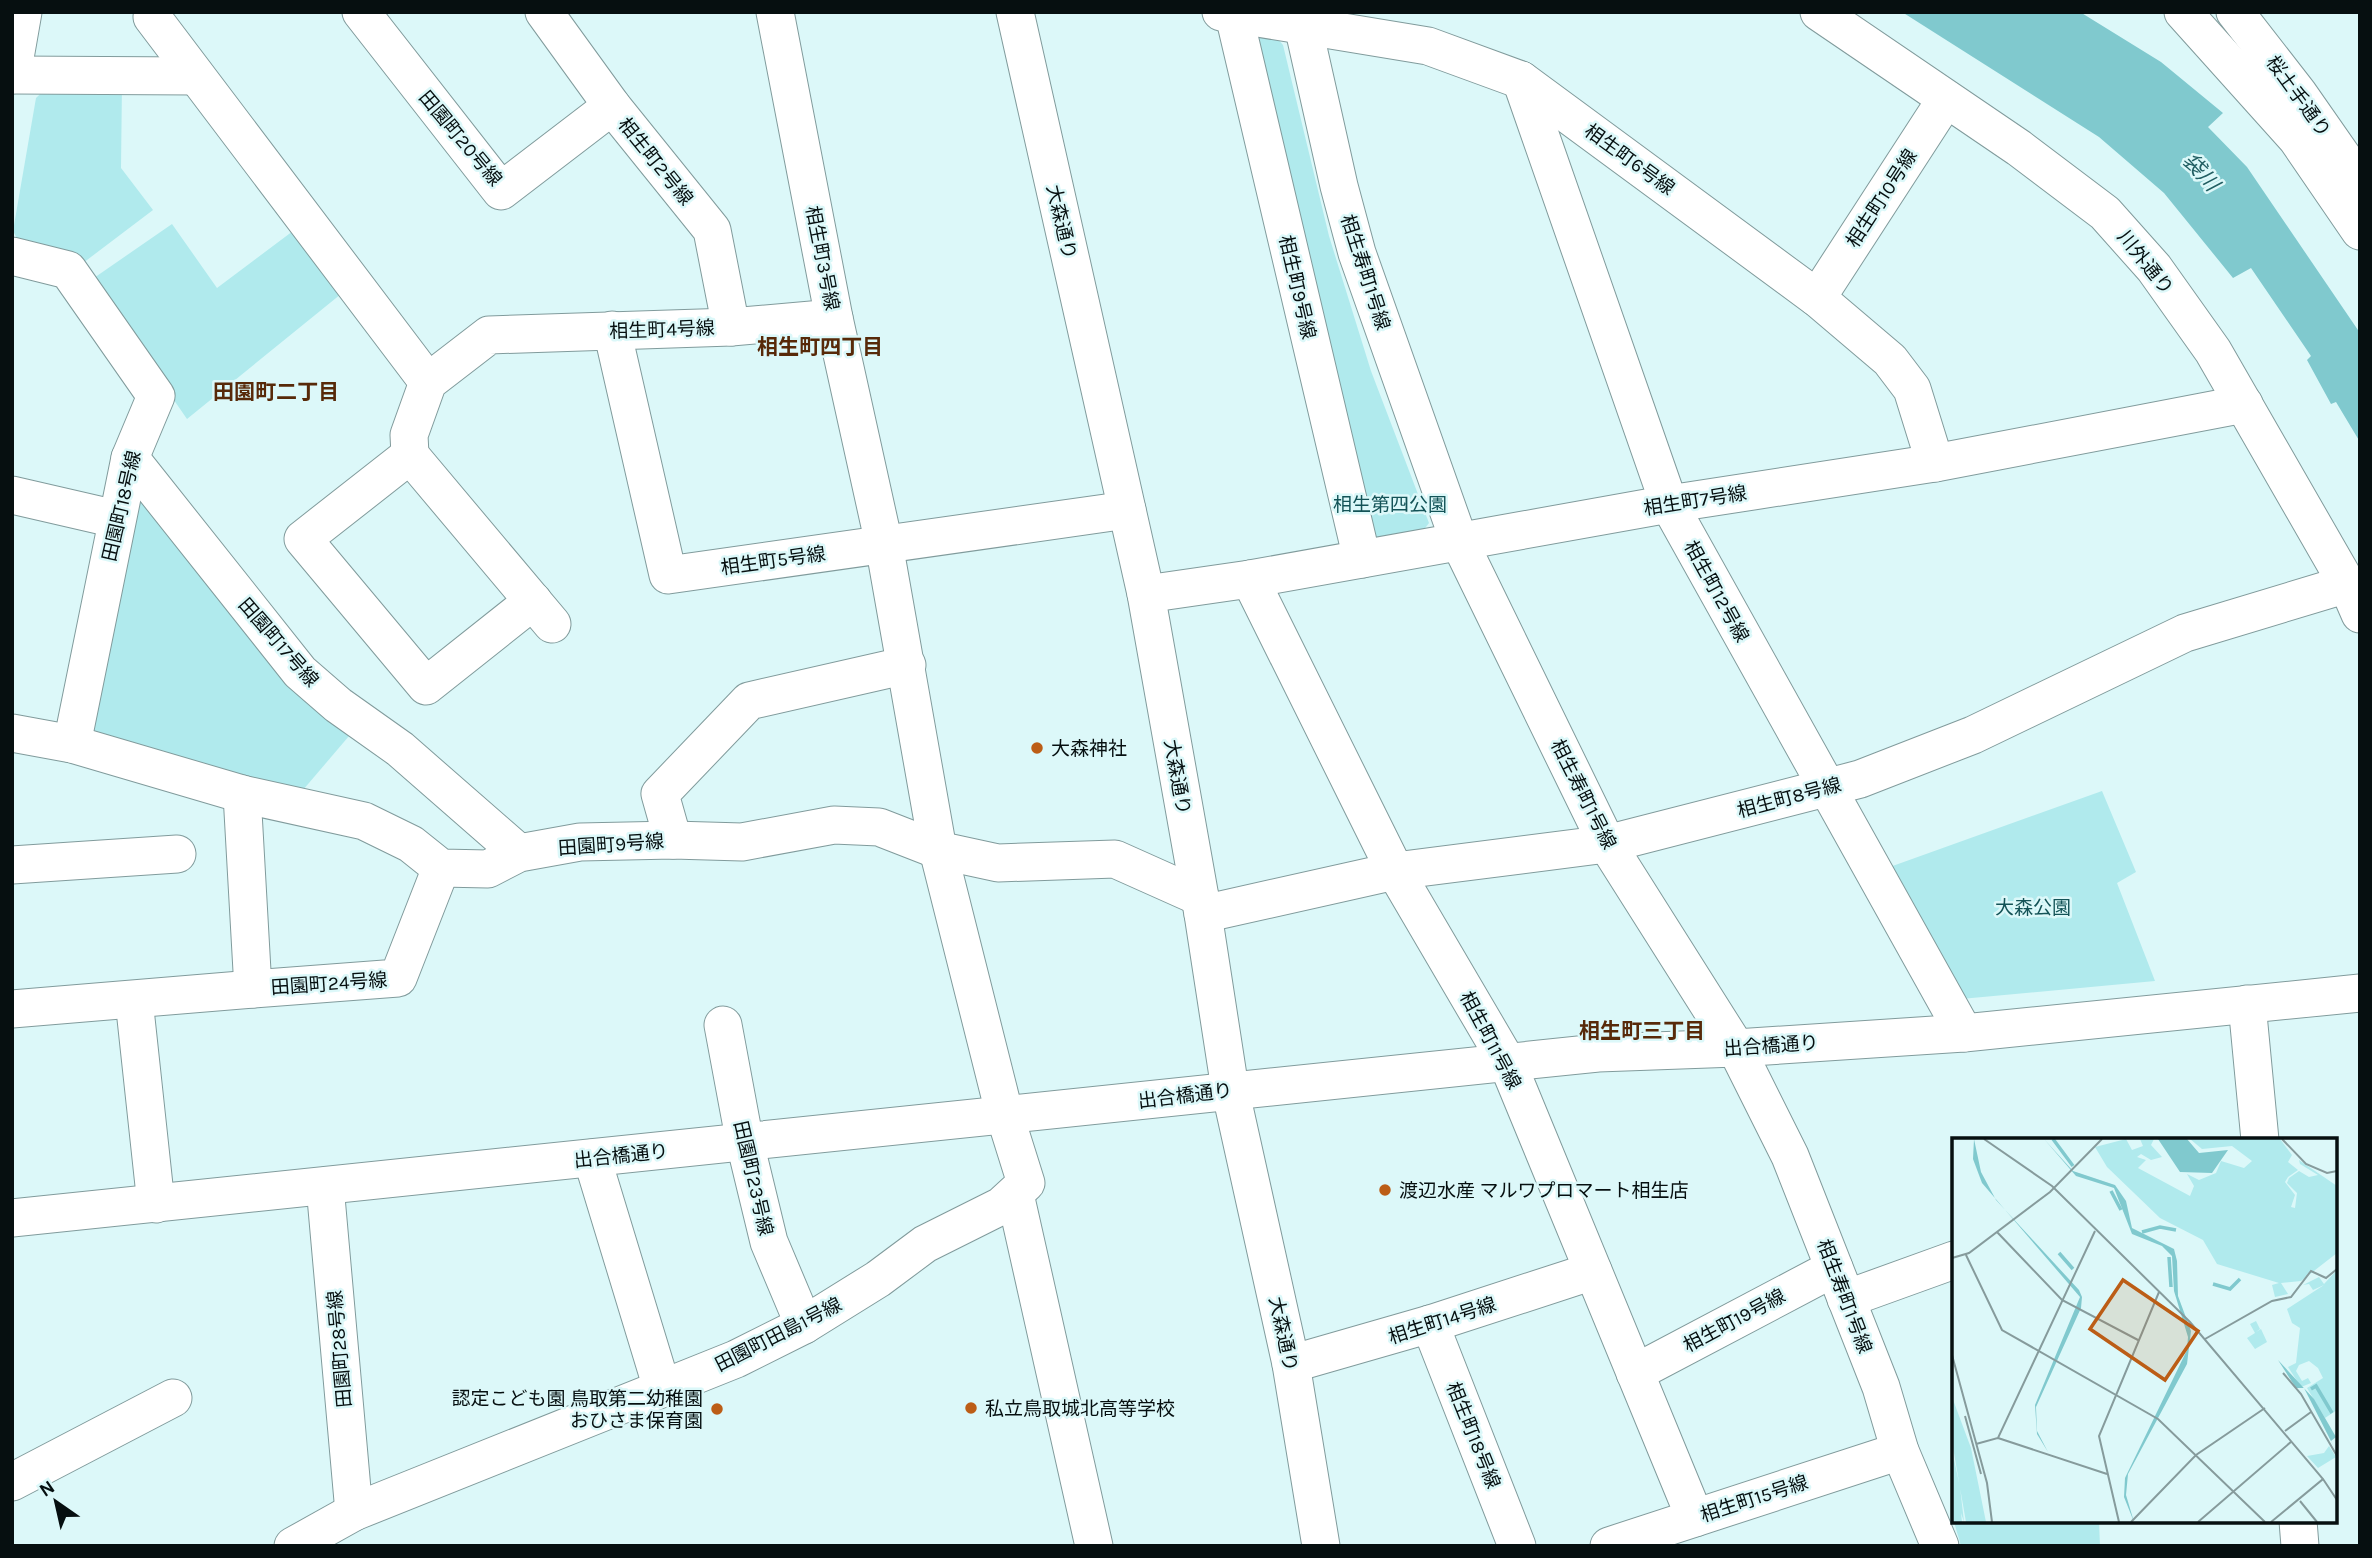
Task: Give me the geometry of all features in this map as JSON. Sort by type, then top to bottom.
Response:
[{"type":"street","points":[[23,12],[12,75],[196,76]]},
{"type":"street","name":"田園町20号線","points":[[361,12],[500,191],[612,106]]},
{"type":"street","name":"相生町2号線","points":[[544,12],[612,106],[712,230],[731,327]]},
{"type":"street","name":"相生町3号線","points":[[775,12],[834,318],[908,666],[938,849],[1005,1116]]},
{"type":"street","name":"大森通り","points":[[1015,12],[1146,594],[1201,905],[1230,1089],[1291,1364],[1321,1546]]},
{"type":"street","name":"川外通り","points":[[1819,12],[2105,213],[2154,268],[2213,351],[2353,599]]},
{"type":"street","points":[[2183,12],[2297,139],[2360,231]]},
{"type":"street","name":"桜土手通り","points":[[2235,12],[2298,93],[2360,182]]},
{"type":"street","name":"相生町6号線","points":[[1228,14],[1301,18],[1428,46],[1521,80],[1816,298],[1890,360],[1909,382],[1936,463]]},
{"type":"street","name":"相生町9号線","points":[[1228,14],[1362,559]]},
{"type":"street","points":[[152,17],[428,382],[409,435],[410,456],[542,612],[426,686],[303,540],[410,456]]},
{"type":"street","name":"相生寿町1号線","points":[[1301,18],[1357,253],[1459,541],[1607,844],[1736,1048],[1790,1156],[1881,1387],[1900,1451],[1940,1546]]},
{"type":"street","name":"相生町12号線","points":[[1521,80],[1669,504],[1964,1032]]},
{"type":"street","name":"相生町10号線","points":[[1816,298],[1946,99]]},
{"type":"street","name":"田園町18号線","points":[[12,256],[68,270],[156,397],[130,458],[72,744]]},
{"type":"street","name":"相生町4号線","points":[[428,382],[489,335],[731,327],[834,318]]},
{"type":"street","name":"相生町5号線","points":[[612,330],[668,575],[1127,509]]},
{"type":"street","name":"相生町7号線","points":[[1146,594],[1250,579],[1669,504],[1936,463],[2244,404]]},
{"type":"street","name":"田園町17号線","points":[[130,458],[300,672],[338,705],[400,749],[519,853]]},
{"type":"street","points":[[12,495],[117,519]]},
{"type":"street","name":"相生町11号線","points":[[1250,579],[1395,871],[1507,1062],[1695,1518]]},
{"type":"street","name":"相生町8号線","points":[[1201,905],[1395,871],[1607,844],[1827,788],[1973,736],[2185,633],[2353,599]]},
{"type":"street","points":[[673,840],[660,794],[749,701],[908,666]]},
{"type":"street","points":[[12,733],[72,744],[242,794],[363,821],[411,844],[441,868]]},
{"type":"street","name":"田園町24号線","points":[[242,794],[253,989],[398,978],[441,868]]},
{"type":"street","name":"田園町9号線","points":[[441,868],[488,869],[519,853],[580,842],[742,842],[834,825],[879,827],[938,849],[998,863],[1115,859],[1201,905]]},
{"type":"street","points":[[12,865],[177,854]]},
{"type":"street","points":[[12,1010],[253,989]]},
{"type":"street","name":"出合橋通り","points":[[12,1218],[1005,1116],[1230,1089],[1598,1053],[1736,1048],[1964,1032],[2360,993]]},
{"type":"street","points":[[134,1000],[156,1204]]},
{"type":"street","points":[[2247,1004],[2260,1138]]},
{"type":"street","name":"田園町23号線","points":[[723,1025],[745,1143],[769,1242],[804,1325]]},
{"type":"street","points":[[1005,1116],[1027,1182],[1015,1194],[1094,1546]]},
{"type":"street","points":[[592,1158],[662,1388]]},
{"type":"street","name":"田園町28号線","points":[[325,1186],[354,1512]]},
{"type":"street","name":"田園町田島1号線","points":[[293,1546],[354,1512],[736,1359],[804,1325],[878,1279],[925,1244],[1001,1206],[1015,1194]]},
{"type":"street","name":"相生町19号線","points":[[1634,1373],[1840,1284],[1952,1260]]},
{"type":"street","name":"相生町14号線","points":[[1291,1364],[1430,1324],[1593,1271]]},
{"type":"street","name":"相生町18号線","points":[[1430,1324],[1517,1546]]},
{"type":"street","points":[[12,1482],[173,1398]]},
{"type":"street","name":"相生町15号線","points":[[1609,1546],[1900,1451]]},
{"type":"street","points":[[2298,1523],[2300,1546]]},
{"type":"green space","name":"相生第四公園","points":[[1271,31],[1283,45],[1329,236],[1371,371],[1429,523],[1422,532],[1373,539],[1253,36]]},
{"type":"green space","points":[[53,82],[122,83],[121,168],[153,210],[83,263],[21,246],[13,231],[36,98]]},
{"type":"green space","points":[[172,224],[217,288],[297,228],[341,294],[187,419],[91,280]]},
{"type":"green space","points":[[135,490],[355,729],[297,797],[84,739]]},
{"type":"green space","name":"大森公園","points":[[2102,791],[2136,872],[2117,883],[2155,981],[1961,999],[1887,868]]},
{"type":"green space","points":[[1954,1523],[2099,1523],[2100,1546],[1961,1546]]},
{"type":"water","name":"袋川","points":[[1902,12],[2080,12],[2161,62],[2223,113],[2208,127],[2247,167],[2360,333],[2360,442],[2336,402],[2331,404],[2307,360],[2311,356],[2251,268],[2233,278],[2164,193],[2099,137]]},
{"type":"place","name":"大森神社","points":[[1037,748]]},
{"type":"place","name":"渡辺水産 マルワプロマート相生店","points":[[1385,1190]]},
{"type":"place","name":"私立鳥取城北高等学校","points":[[971,1408]]},
{"type":"place","name":"認定こども園 鳥取第二幼稚園 おひさま保育園","points":[[717,1409]]},
{"type":"district","name":"相生町四丁目","points":[[820,347]]},
{"type":"district","name":"田園町二丁目","points":[[276,392]]},
{"type":"district","name":"相生町三丁目","points":[[1642,1031]]}]
